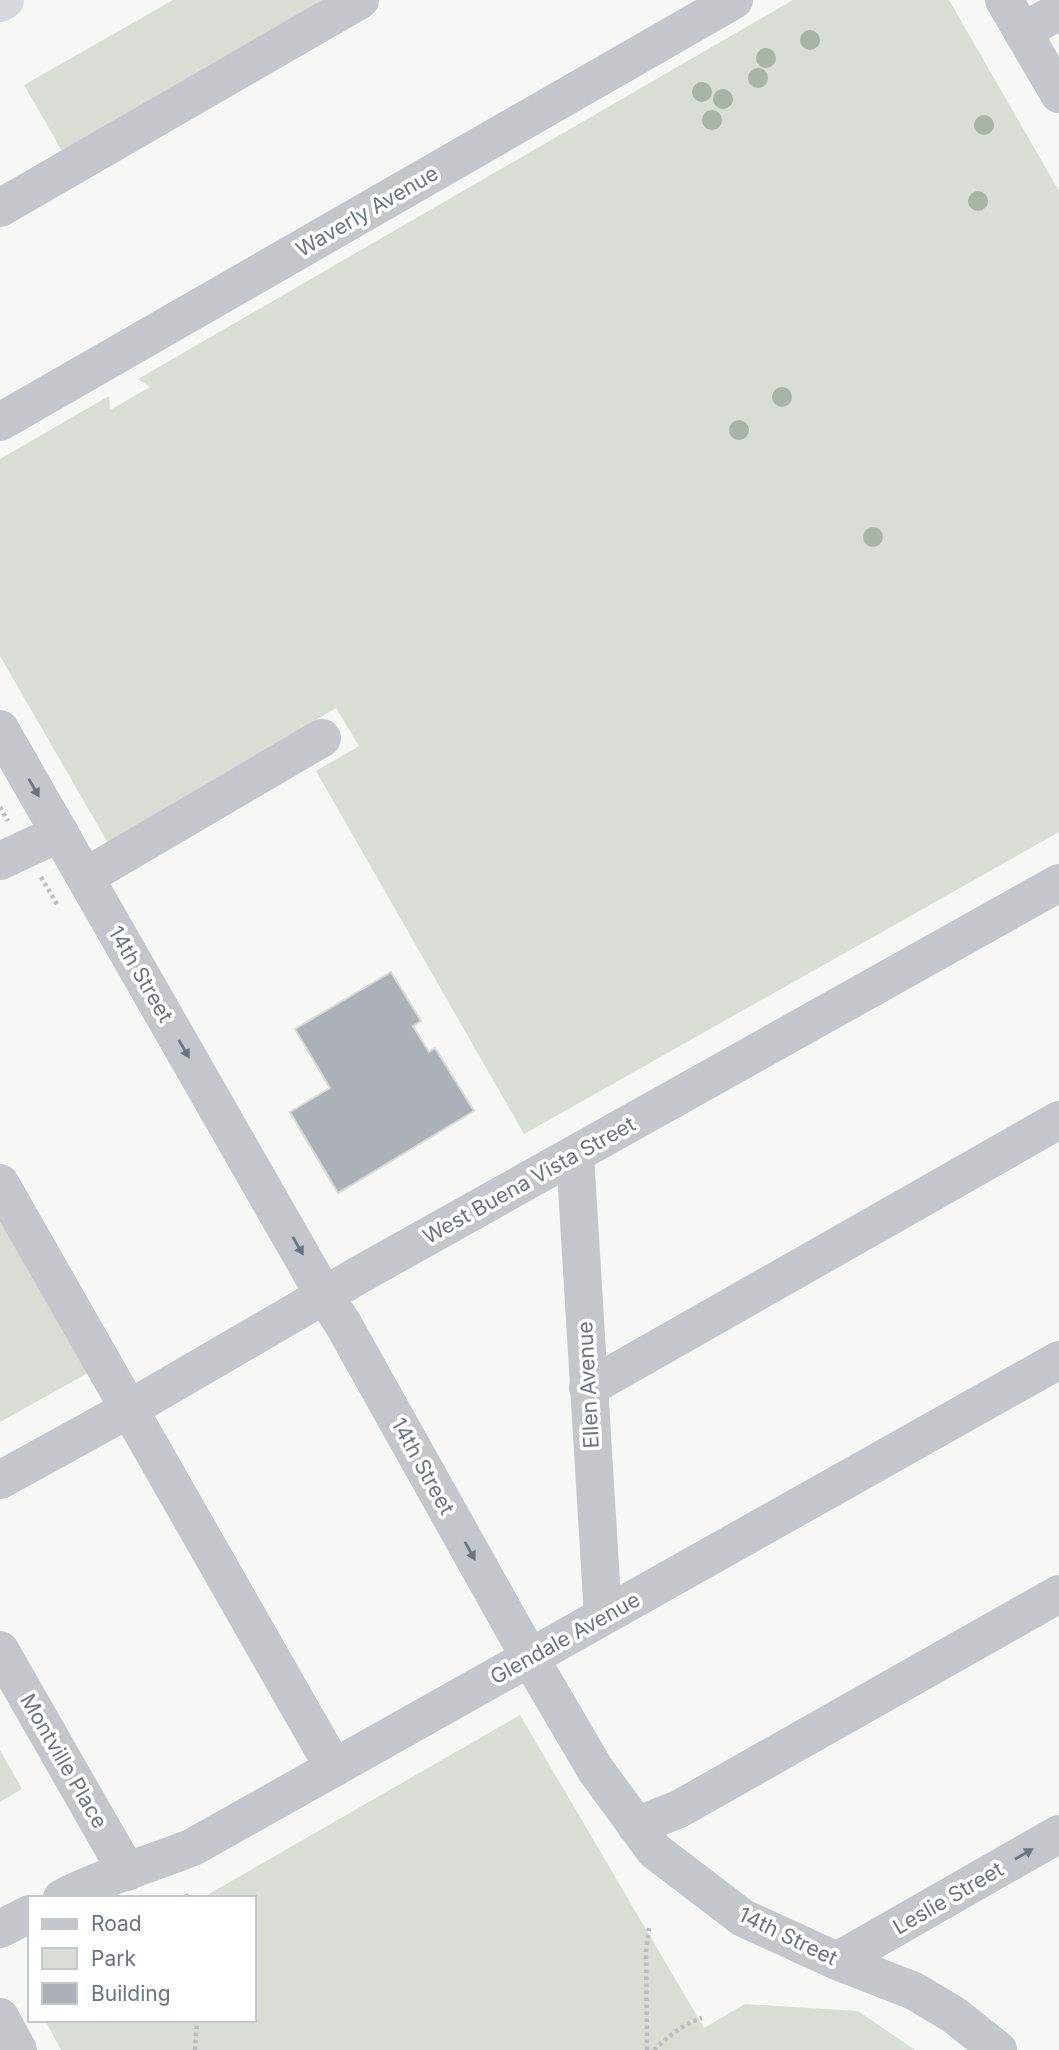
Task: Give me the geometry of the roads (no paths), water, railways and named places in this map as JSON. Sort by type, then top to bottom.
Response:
[{"type":"highway","points":[[0,3],[5,0]]},
{"type":"street","points":[[0,208],[360,0]]},
{"type":"street","name":"Waverly Avenue","points":[[0,422],[734,0]]},
{"type":"street","points":[[1059,12],[1013,16],[1059,94]]},
{"type":"street","name":"14th Street","points":[[0,729],[343,1324],[530,1658],[595,1769],[636,1826],[655,1851],[743,1918],[837,1961],[914,1991],[954,2015],[998,2050]]},
{"type":"street","points":[[85,877],[322,738]]},
{"type":"street","points":[[0,861],[60,833]]},
{"type":"street","name":"West Buena Vista Street","points":[[0,1480],[1059,883]]},
{"type":"street","points":[[588,1388],[1059,1121]]},
{"type":"street","name":"Ellen Avenue","points":[[575,1155],[603,1616]]},
{"type":"street","points":[[0,1183],[334,1768]]},
{"type":"street","name":"Glendale Avenue","points":[[66,1896],[94,1881],[128,1872],[193,1847],[1059,1360]]},
{"type":"street","points":[[636,1826],[679,1809],[1059,1594]]},
{"type":"street","name":"Montville Place","points":[[0,1650],[128,1872]]},
{"type":"street","name":"Leslie Street","points":[[837,1961],[1059,1834]]},
{"type":"street","points":[[0,1929],[28,1915]]},
{"type":"street","points":[[0,2017],[18,2050]]}]
